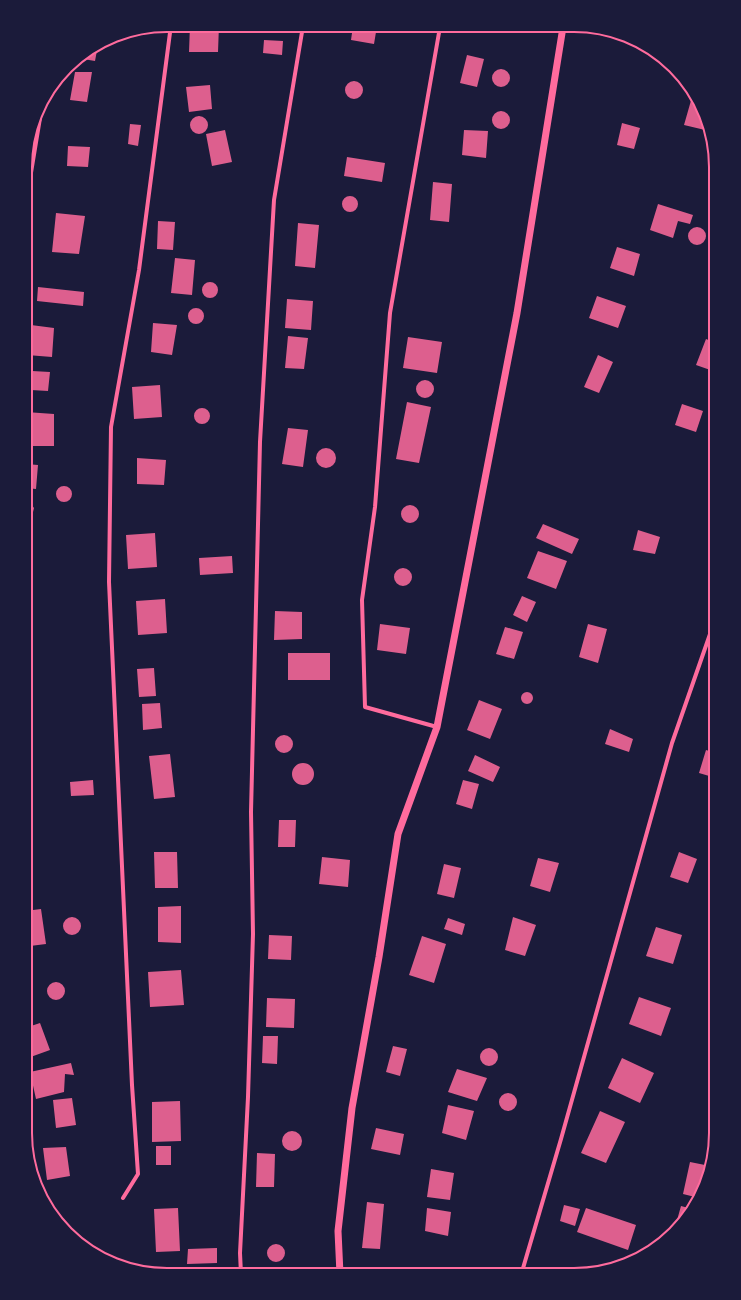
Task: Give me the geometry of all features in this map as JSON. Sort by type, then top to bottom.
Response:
[{"type":"street","points":[[123,1198],[138,1174],[132,1085],[109,582],[111,427],[139,270],[170,32]]},
{"type":"street","points":[[241,1268],[240,1253],[248,1096],[253,934],[252,812],[260,442],[274,200],[302,32]]},
{"type":"street","points":[[437,727],[365,707],[362,600],[375,507],[390,313],[439,32]]},
{"type":"street","points":[[340,1268],[338,1231],[352,1108],[379,957],[398,834],[437,727],[516,313],[562,32]]},
{"type":"street","points":[[32,166],[39,124]]},
{"type":"street","points":[[523,1268],[563,1132],[672,743],[709,637]]},
{"type":"building","points":[[190,32],[219,32],[218,52],[189,52]]},
{"type":"building","points":[[352,32],[376,32],[374,44],[351,40]]},
{"type":"building","points":[[264,40],[283,41],[282,55],[263,53]]},
{"type":"building","points":[[97,52],[95,61],[86,59]]},
{"type":"building","points":[[467,55],[484,59],[477,87],[460,83]]},
{"type":"building","points":[[501,69],[507,72],[510,78],[507,84],[501,87],[495,84],[492,78],[495,72]]},
{"type":"building","points":[[75,72],[92,72],[87,102],[70,100]]},
{"type":"building","points":[[354,81],[360,84],[363,90],[360,96],[354,99],[348,96],[345,90],[348,84]]},
{"type":"building","points":[[210,85],[212,109],[189,112],[186,87]]},
{"type":"building","points":[[691,101],[703,130],[684,125]]},
{"type":"building","points":[[501,111],[507,114],[510,120],[507,126],[501,129],[495,126],[492,120],[495,114]]},
{"type":"building","points":[[199,116],[205,119],[208,125],[205,131],[199,134],[193,131],[190,125],[193,119]]},
{"type":"building","points":[[622,123],[640,128],[634,149],[617,145]]},
{"type":"building","points":[[130,124],[141,125],[138,146],[128,144]]},
{"type":"building","points":[[225,130],[232,162],[212,166],[206,134]]},
{"type":"building","points":[[464,130],[488,131],[486,158],[462,155]]},
{"type":"building","points":[[68,146],[90,147],[88,167],[67,166]]},
{"type":"building","points":[[347,157],[385,163],[382,182],[344,176]]},
{"type":"building","points":[[433,182],[452,184],[449,222],[430,220]]},
{"type":"building","points":[[350,196],[356,198],[358,204],[356,210],[350,212],[344,210],[342,204],[344,198]]},
{"type":"building","points":[[658,204],[693,215],[690,224],[678,221],[673,238],[650,230]]},
{"type":"building","points":[[56,213],[85,216],[79,254],[52,252]]},
{"type":"building","points":[[158,221],[175,222],[173,250],[157,249]]},
{"type":"building","points":[[298,223],[319,225],[315,268],[295,266]]},
{"type":"building","points":[[697,227],[703,230],[706,236],[703,242],[697,245],[691,242],[688,236],[691,230]]},
{"type":"building","points":[[617,247],[640,254],[634,276],[610,268]]},
{"type":"building","points":[[175,258],[195,260],[192,295],[171,293]]},
{"type":"building","points":[[207,282],[213,282],[218,287],[216,296],[213,298],[207,298],[202,293],[202,287]]},
{"type":"building","points":[[38,287],[84,292],[83,306],[37,301]]},
{"type":"building","points":[[597,296],[626,306],[618,328],[589,318]]},
{"type":"building","points":[[287,299],[313,301],[311,330],[285,328]]},
{"type":"building","points":[[193,308],[199,308],[204,313],[202,322],[199,324],[193,324],[188,319],[188,313]]},
{"type":"building","points":[[153,323],[177,325],[172,355],[151,352]]},
{"type":"building","points":[[32,325],[54,328],[52,357],[32,355]]},
{"type":"building","points":[[288,336],[308,338],[304,369],[285,368]]},
{"type":"building","points":[[408,337],[442,342],[437,373],[403,368]]},
{"type":"building","points":[[706,339],[709,340],[709,370],[696,365]]},
{"type":"building","points":[[598,355],[613,362],[599,393],[584,387]]},
{"type":"building","points":[[32,371],[50,372],[48,391],[32,390]]},
{"type":"building","points":[[421,380],[429,380],[434,385],[432,396],[429,398],[421,398],[416,393],[416,385]]},
{"type":"building","points":[[160,385],[162,417],[134,419],[132,387]]},
{"type":"building","points":[[407,402],[431,407],[419,463],[396,459]]},
{"type":"building","points":[[682,404],[703,411],[696,432],[675,425]]},
{"type":"building","points":[[199,408],[205,408],[210,413],[208,422],[205,424],[199,424],[194,419],[194,413]]},
{"type":"building","points":[[32,412],[54,414],[54,446],[32,446]]},
{"type":"building","points":[[288,428],[308,430],[303,467],[282,464]]},
{"type":"building","points":[[326,448],[333,451],[336,458],[333,465],[326,468],[319,465],[316,458],[319,451]]},
{"type":"building","points":[[137,458],[166,460],[164,485],[137,484]]},
{"type":"building","points":[[32,464],[38,465],[36,489],[32,489]]},
{"type":"building","points":[[61,486],[67,486],[72,491],[70,500],[67,502],[61,502],[56,497],[56,491]]},
{"type":"building","points":[[32,505],[34,508],[32,516]]},
{"type":"building","points":[[410,505],[414,506],[418,510],[418,518],[414,522],[410,523],[406,522],[402,518],[401,514],[402,510],[406,506]]},
{"type":"building","points":[[543,524],[579,539],[572,554],[536,538]]},
{"type":"building","points":[[638,530],[660,537],[655,554],[633,550]]},
{"type":"building","points":[[155,533],[157,567],[128,569],[126,535]]},
{"type":"building","points":[[538,551],[567,561],[556,589],[527,578]]},
{"type":"building","points":[[232,556],[233,573],[200,575],[199,558]]},
{"type":"building","points":[[399,568],[407,568],[412,573],[410,584],[407,586],[399,586],[394,581],[394,573]]},
{"type":"building","points":[[522,596],[536,602],[527,622],[513,615]]},
{"type":"building","points":[[165,599],[167,633],[138,635],[136,601]]},
{"type":"building","points":[[275,611],[302,612],[302,639],[274,640]]},
{"type":"building","points":[[380,624],[410,628],[406,654],[377,650]]},
{"type":"building","points":[[588,624],[607,629],[598,663],[579,657]]},
{"type":"building","points":[[505,627],[523,632],[514,659],[496,654]]},
{"type":"building","points":[[288,653],[330,653],[330,680],[288,680]]},
{"type":"building","points":[[154,668],[156,696],[139,697],[137,669]]},
{"type":"building","points":[[525,692],[529,692],[533,698],[529,704],[525,704],[521,700],[521,696]]},
{"type":"building","points":[[479,700],[502,709],[490,739],[467,730]]},
{"type":"building","points":[[160,703],[162,728],[143,730],[142,704]]},
{"type":"building","points":[[610,729],[633,739],[629,752],[605,744]]},
{"type":"building","points":[[280,735],[288,735],[293,740],[291,751],[288,753],[280,753],[275,748],[275,740]]},
{"type":"building","points":[[706,750],[709,751],[709,776],[699,773]]},
{"type":"building","points":[[170,754],[175,797],[154,799],[149,756]]},
{"type":"building","points":[[475,755],[500,767],[493,782],[468,771]]},
{"type":"building","points":[[303,763],[311,766],[314,774],[311,782],[303,785],[295,782],[292,774],[295,766]]},
{"type":"building","points":[[93,780],[94,795],[71,796],[70,782]]},
{"type":"building","points":[[463,780],[479,784],[472,809],[456,804]]},
{"type":"building","points":[[279,820],[296,820],[295,847],[278,847]]},
{"type":"building","points":[[154,852],[177,852],[178,888],[155,888]]},
{"type":"building","points":[[679,852],[697,859],[688,883],[670,877]]},
{"type":"building","points":[[322,857],[350,860],[348,887],[319,884]]},
{"type":"building","points":[[538,858],[559,863],[550,892],[530,886]]},
{"type":"building","points":[[444,864],[461,868],[454,898],[437,894]]},
{"type":"building","points":[[181,906],[181,943],[158,942],[158,907]]},
{"type":"building","points":[[41,909],[46,944],[32,946],[32,910]]},
{"type":"building","points":[[72,917],[78,920],[81,926],[78,932],[72,935],[66,932],[63,926],[66,920]]},
{"type":"building","points":[[513,917],[536,925],[525,956],[505,950]]},
{"type":"building","points":[[448,918],[465,924],[462,935],[444,929]]},
{"type":"building","points":[[656,927],[682,935],[673,964],[646,956]]},
{"type":"building","points":[[269,935],[292,936],[291,960],[268,959]]},
{"type":"building","points":[[422,936],[446,944],[434,983],[409,975]]},
{"type":"building","points":[[181,970],[184,1005],[150,1007],[148,972]]},
{"type":"building","points":[[56,982],[62,985],[65,991],[62,997],[56,1000],[50,997],[47,991],[50,985]]},
{"type":"building","points":[[639,997],[671,1008],[661,1036],[629,1024]]},
{"type":"building","points":[[267,998],[295,999],[294,1028],[266,1027]]},
{"type":"building","points":[[40,1023],[50,1050],[32,1056],[32,1026]]},
{"type":"building","points":[[263,1036],[278,1036],[277,1064],[262,1063]]},
{"type":"building","points":[[393,1046],[407,1049],[400,1076],[386,1072]]},
{"type":"building","points":[[489,1048],[495,1051],[498,1057],[495,1063],[489,1066],[483,1063],[480,1057],[483,1051]]},
{"type":"building","points":[[622,1058],[654,1073],[640,1103],[608,1088]]},
{"type":"building","points":[[71,1063],[74,1075],[65,1074],[64,1092],[36,1099],[32,1081],[32,1072]]},
{"type":"building","points":[[457,1069],[487,1078],[477,1101],[448,1092]]},
{"type":"building","points":[[508,1093],[514,1096],[517,1102],[514,1108],[508,1111],[502,1108],[499,1102],[502,1096]]},
{"type":"building","points":[[72,1098],[76,1125],[56,1128],[53,1100]]},
{"type":"building","points":[[180,1101],[181,1141],[152,1142],[152,1102]]},
{"type":"building","points":[[448,1105],[474,1111],[466,1140],[442,1133]]},
{"type":"building","points":[[600,1111],[625,1122],[606,1163],[581,1153]]},
{"type":"building","points":[[376,1128],[404,1134],[400,1155],[371,1149]]},
{"type":"building","points":[[292,1131],[299,1134],[302,1141],[299,1148],[292,1151],[285,1148],[282,1141],[285,1134]]},
{"type":"building","points":[[156,1146],[171,1146],[171,1165],[156,1165]]},
{"type":"building","points":[[66,1147],[70,1176],[47,1180],[43,1148]]},
{"type":"building","points":[[257,1153],[275,1154],[274,1187],[256,1187]]},
{"type":"building","points":[[690,1162],[705,1165],[702,1176],[693,1196],[683,1194]]},
{"type":"building","points":[[431,1169],[454,1173],[450,1200],[427,1197]]},
{"type":"building","points":[[367,1202],[384,1204],[380,1249],[362,1248]]},
{"type":"building","points":[[564,1205],[580,1209],[575,1226],[560,1221]]},
{"type":"building","points":[[681,1206],[686,1207],[681,1215],[677,1219]]},
{"type":"building","points":[[178,1208],[180,1251],[156,1252],[154,1209]]},
{"type":"building","points":[[427,1208],[451,1212],[448,1236],[425,1231]]},
{"type":"building","points":[[586,1208],[636,1225],[628,1250],[577,1232]]},
{"type":"building","points":[[276,1244],[282,1247],[285,1253],[282,1259],[276,1262],[270,1259],[267,1253],[270,1247]]},
{"type":"building","points":[[217,1248],[217,1263],[187,1264],[188,1249]]}]
